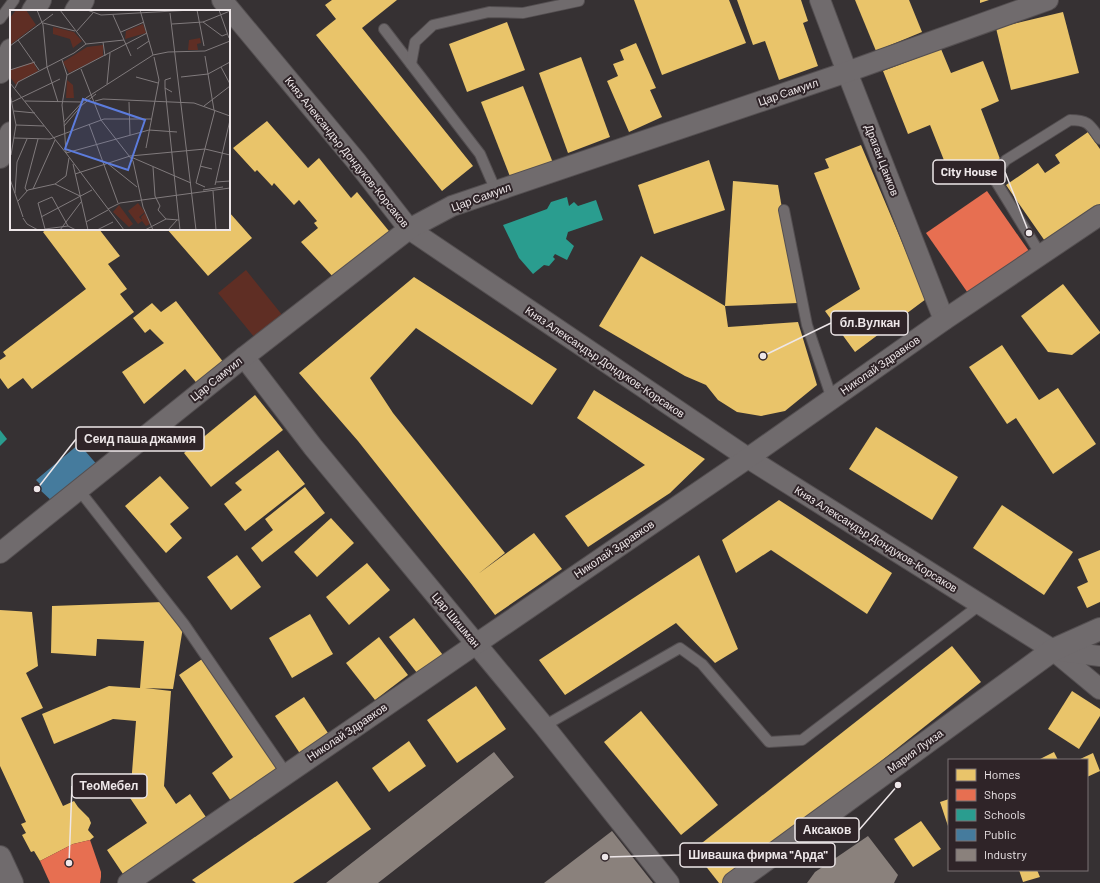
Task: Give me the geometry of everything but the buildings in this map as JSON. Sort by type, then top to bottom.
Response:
[{"type":"street","points":[[34,10],[40,0]]},
{"type":"street","points":[[77,10],[83,0]]},
{"type":"street","name":"Княз Александър Дондуков-Корсаков","points":[[222,0],[356,161],[409,229],[748,458],[1053,650],[1100,689]]},
{"type":"street","name":"Драган Цанков","points":[[820,0],[944,320]]},
{"type":"street","name":"Цар Самуил","points":[[0,552],[244,357],[409,229],[452,206],[847,72],[1048,0]]},
{"type":"street","points":[[0,157],[10,135]]},
{"type":"street","name":"Николай Здравков","points":[[128,883],[748,458],[944,320],[1100,215]]},
{"type":"street","name":"Цар Шишман","points":[[244,357],[313,448],[544,726],[669,883]]},
{"type":"street","name":"Мария Луиза","points":[[734,883],[1053,650],[1100,629]]},
{"type":"street","points":[[1053,650],[1100,656]]},
{"type":"street","points":[[0,857],[12,883]]},
{"type":"lane","points":[[0,19],[14,0]]},
{"type":"lane","points":[[411,64],[414,42],[433,25],[489,12],[523,13],[579,1],[578,0]]},
{"type":"lane","points":[[384,28],[480,154],[496,191]]},
{"type":"lane","points":[[1041,255],[995,180],[998,170],[1006,160],[1070,120],[1086,122],[1093,128],[1100,139]]},
{"type":"lane","points":[[784,210],[807,325],[832,398]]},
{"type":"lane","points":[[78,490],[184,624],[286,774]]},
{"type":"lane","points":[[544,726],[680,648],[702,664],[769,742],[802,740],[981,604]]},
{"type":"shaded area","points":[[246,270],[287,321],[259,343],[218,293]]},
{"type":"place","name":"City House","points":[[1029,233]]},
{"type":"place","name":"бл.Вулкан","points":[[763,356]]},
{"type":"place","name":"Сеид паша джамия","points":[[37,489]]},
{"type":"place","name":"Аксаков","points":[[898,785]]},
{"type":"place","name":"Шивашка фирма ''Арда''","points":[[605,857]]},
{"type":"place","name":"ТеоМебел","points":[[69,863]]}]
